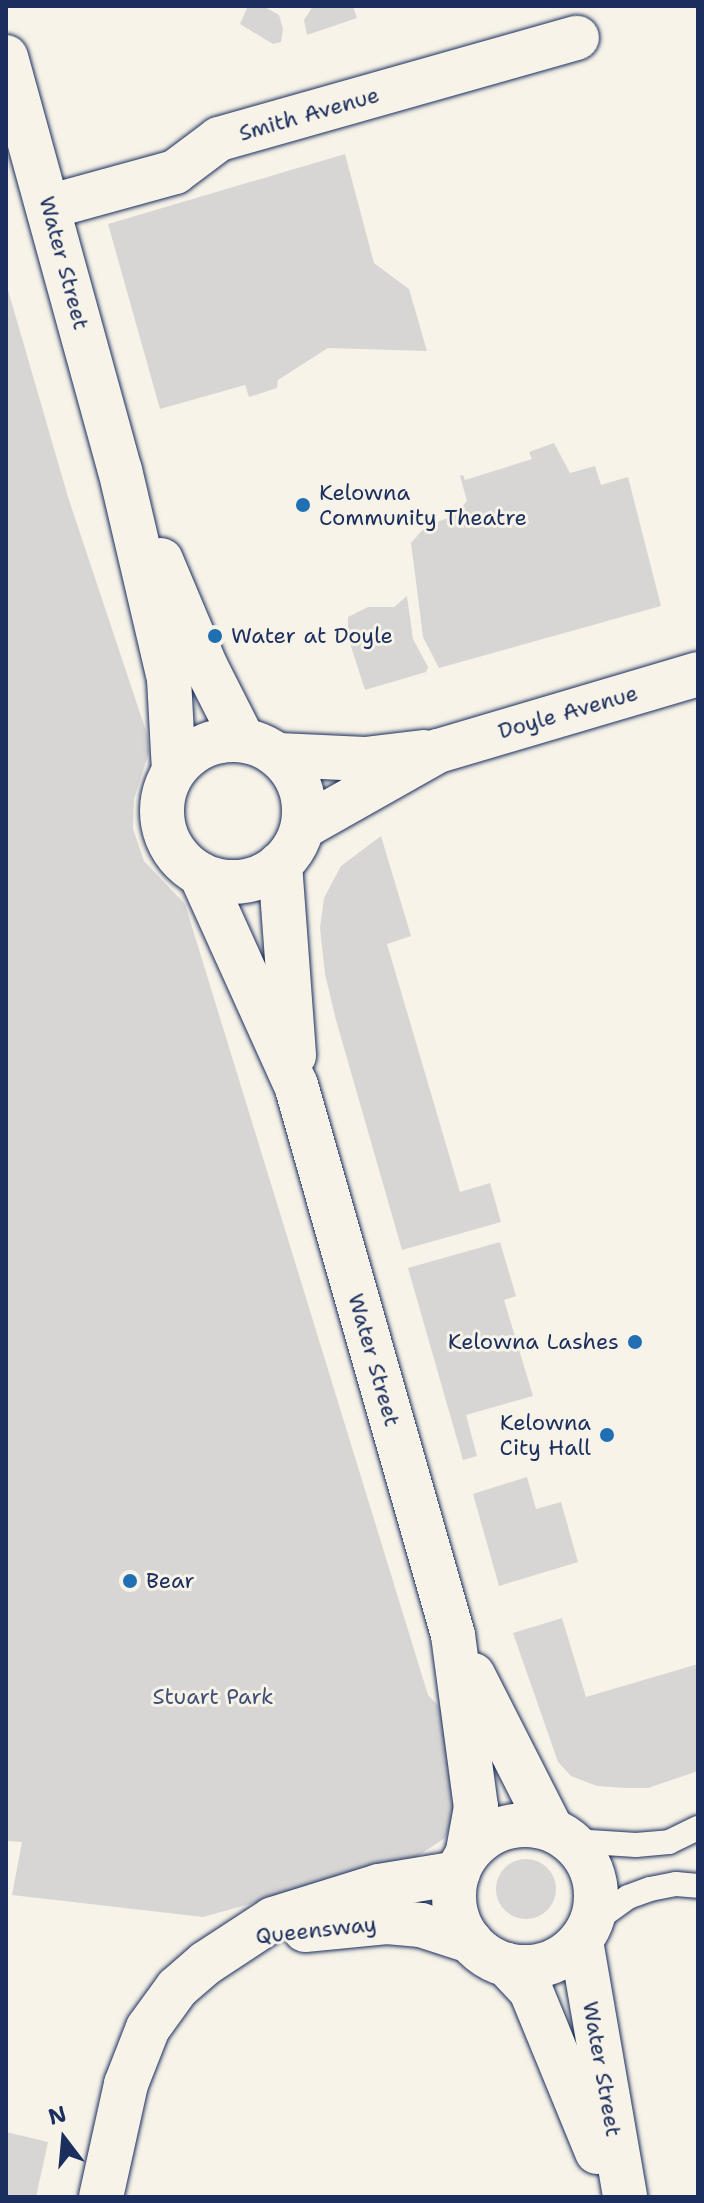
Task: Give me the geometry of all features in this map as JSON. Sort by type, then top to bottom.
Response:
[{"type":"main road","name":"Smith Avenue","points":[[48,207],[175,172],[219,139],[577,38]]},
{"type":"main road","name":"Water Street","points":[[6,57],[120,470],[169,679],[174,770]]},
{"type":"main road","name":"Water Street","points":[[120,470],[206,667],[260,747]]},
{"type":"main road","name":"Doyle Avenue","points":[[260,747],[365,759],[438,751],[698,674]]},
{"type":"main road","points":[[206,744],[260,747],[300,785],[304,805],[292,846],[263,876],[242,882],[221,881],[201,875],[184,863],[163,829],[161,808],[174,770],[188,755],[206,744]]},
{"type":"main road","name":"Doyle Avenue","points":[[292,846],[438,751]]},
{"type":"main road","name":"Water Street","points":[[292,846],[296,1085]]},
{"type":"main road","name":"Water Street","points":[[201,875],[296,1085],[453,1635],[476,1807],[463,1862]]},
{"type":"main road","name":"Water Street","points":[[453,1635],[563,1835]]},
{"type":"main road","points":[[527,1824],[563,1835],[590,1865],[597,1894],[586,1932],[565,1955],[526,1968],[507,1965],[488,1957],[470,1941],[458,1920],[454,1897],[463,1862],[503,1828],[527,1824]]},
{"type":"main road","name":"Queensway","points":[[243,1938],[273,1919],[463,1862]]},
{"type":"main road","name":"Queensway","points":[[243,1938],[331,1925],[387,1922],[421,1925],[470,1941]]},
{"type":"main road","name":"Water Street","points":[[586,1932],[625,2197]]},
{"type":"main road","points":[[101,2197],[126,2084],[148,2028],[177,1988],[243,1938]]},
{"type":"main road","name":"Water Street","points":[[507,1965],[531,1991],[615,2197]]},
{"type":"lane","points":[[563,1835],[636,1845],[669,1842],[698,1828]]},
{"type":"lane","points":[[586,1932],[628,1897],[676,1884],[698,1886]]},
{"type":"green space","points":[[248,6],[263,6],[279,15],[283,29],[281,42],[273,44],[240,24]]},
{"type":"green space","points":[[313,6],[353,6],[357,18],[307,35],[304,20]]},
{"type":"green space","points":[[345,154],[374,263],[409,289],[427,351],[328,348],[278,380],[277,388],[249,397],[245,385],[160,409],[108,224]]},
{"type":"green space","name":"Stuart Park","points":[[6,283],[68,497],[147,734],[149,752],[134,799],[133,829],[144,861],[185,904],[428,1695],[446,1714],[465,1794],[445,1838],[413,1859],[203,1917],[12,1895],[22,1842],[6,1841]]},
{"type":"green space","points":[[554,443],[570,473],[595,466],[601,485],[628,477],[661,606],[439,668],[423,637],[411,543],[425,527],[455,515],[467,501],[460,476],[463,475],[465,480],[532,459],[529,452]]},
{"type":"green space","points":[[407,596],[413,639],[428,667],[426,672],[365,690],[348,637],[348,617],[368,607],[394,607]]},
{"type":"green space","points":[[381,836],[411,936],[387,944],[460,1192],[490,1183],[501,1222],[402,1250],[336,1020],[325,974],[320,928],[324,898],[341,866]]},
{"type":"green space","points":[[500,1242],[516,1296],[504,1300],[533,1396],[466,1415],[477,1456],[463,1460],[408,1268]]},
{"type":"green space","points":[[527,1477],[536,1509],[561,1502],[578,1562],[499,1586],[473,1494]]},
{"type":"green space","points":[[562,1618],[586,1697],[698,1664],[698,1771],[648,1788],[624,1788],[597,1786],[571,1776],[558,1762],[513,1633]]},
{"type":"green space","points":[[526,1859],[538,1861],[547,1868],[554,1877],[554,1901],[547,1910],[538,1917],[526,1919],[514,1917],[505,1910],[498,1901],[496,1889],[498,1877],[505,1868],[514,1861]]},
{"type":"green space","points":[[6,2132],[48,2142],[36,2197],[6,2197]]},
{"type":"place","name":"Kelowna Community Theatre","points":[[303,505]]},
{"type":"place","name":"Water at Doyle","points":[[215,636]]},
{"type":"place","name":"Kelowna Lashes","points":[[635,1342]]},
{"type":"place","name":"Kelowna City Hall","points":[[607,1435]]},
{"type":"place","name":"Bear","points":[[130,1581]]}]
